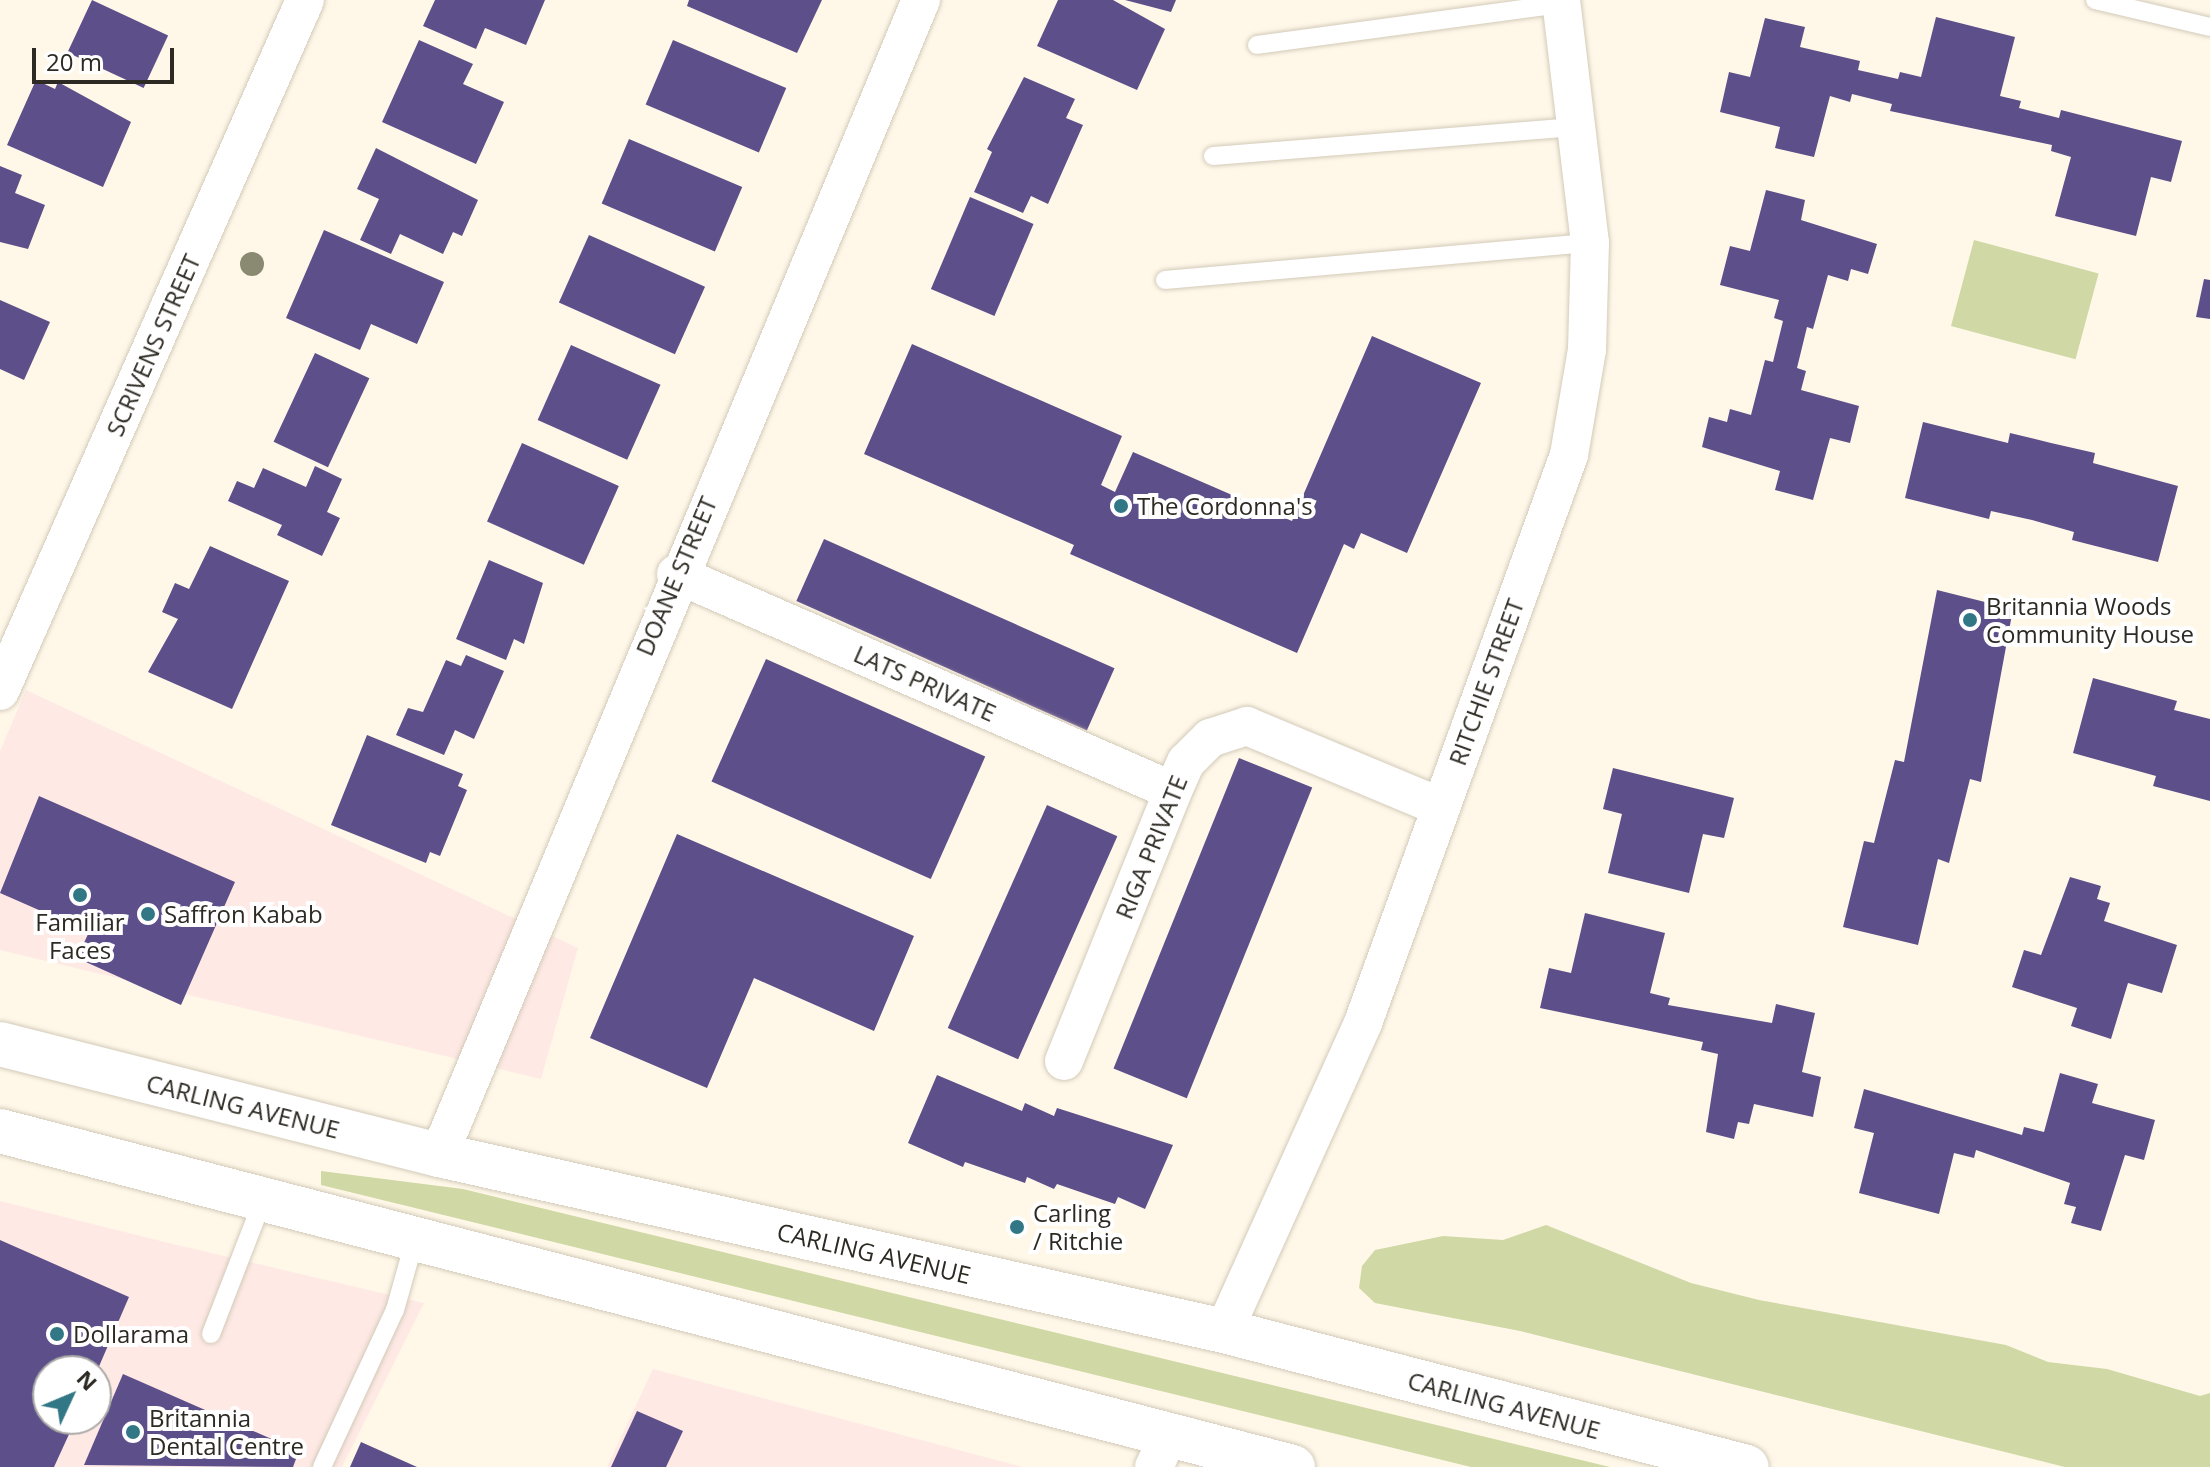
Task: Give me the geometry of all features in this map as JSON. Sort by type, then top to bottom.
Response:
[{"type":"main road","name":"CARLING AVENUE","points":[[0,1044],[439,1155],[1224,1331],[1747,1467]]},
{"type":"main road","points":[[0,1131],[415,1239],[1161,1452],[1293,1467]]},
{"type":"street","name":"SCRIVENS STREET","points":[[0,691],[305,0]]},
{"type":"street","name":"DOANE STREET","points":[[439,1155],[676,574],[921,0]]},
{"type":"street","name":"RITCHIE STREET","points":[[1224,1331],[1363,1023],[1569,455],[1587,350],[1590,243],[1561,2]]},
{"type":"street","name":"LATS PRIVATE","points":[[676,574],[1173,791]]},
{"type":"street","name":"RIGA PRIVATE","points":[[1064,1061],[1186,762],[1210,738],[1247,726],[1441,807]]},
{"type":"lane","points":[[2095,0],[2210,27]]},
{"type":"lane","points":[[1257,45],[1561,2]]},
{"type":"lane","points":[[1213,156],[1575,127]]},
{"type":"lane","points":[[1165,280],[1590,243]]},
{"type":"lane","points":[[211,1334],[263,1200]]},
{"type":"lane","points":[[322,1467],[395,1310],[415,1239]]},
{"type":"shaded area","points":[[26,690],[578,948],[541,1079],[0,950],[0,751]]},
{"type":"shaded area","points":[[0,1201],[424,1303],[342,1467],[0,1467]]},
{"type":"shaded area","points":[[653,1369],[1023,1467],[607,1467]]},
{"type":"green space","points":[[1974,240],[2099,273],[2076,359],[1951,326]]},
{"type":"green space","points":[[321,1171],[463,1189],[1610,1467],[1471,1467],[321,1185]]},
{"type":"green space","points":[[1546,1225],[1691,1283],[1759,1300],[2006,1345],[2048,1362],[2107,1369],[2200,1396],[2210,1393],[2210,1467],[2065,1467],[1520,1331],[1375,1303],[1359,1288],[1362,1266],[1375,1250],[1443,1236],[1503,1240]]},
{"type":"building","points":[[92,0],[168,35],[144,88],[67,53]]},
{"type":"building","points":[[435,0],[545,0],[526,45],[485,28],[476,49],[423,26]]},
{"type":"building","points":[[689,0],[822,0],[797,53],[687,6]]},
{"type":"building","points":[[1058,0],[1113,0],[1165,29],[1137,90],[1037,46]]},
{"type":"building","points":[[1125,0],[1176,0],[1171,12]]},
{"type":"building","points":[[1936,17],[2015,37],[2000,96],[2021,101],[2019,108],[2059,118],[2061,110],[2182,141],[2171,182],[2151,177],[2136,236],[2055,216],[2071,157],[2051,151],[2052,145],[1890,111],[1892,104],[1852,94],[1850,102],[1830,96],[1814,157],[1775,148],[1780,127],[1720,112],[1729,72],[1750,77],[1765,18],[1805,27],[1800,47],[1860,61],[1858,70],[1898,79],[1900,72],[1921,77]]},
{"type":"building","points":[[419,40],[473,64],[463,84],[504,102],[476,164],[382,122]]},
{"type":"building","points":[[673,40],[786,88],[759,152],[646,104]]},
{"type":"building","points":[[1024,77],[1075,99],[1066,118],[1083,125],[1048,204],[1031,196],[1023,213],[974,192],[992,152],[987,149]]},
{"type":"building","points":[[36,80],[55,89],[58,82],[131,122],[103,187],[7,145]]},
{"type":"building","points":[[629,139],[742,187],[715,251],[602,203]]},
{"type":"building","points":[[376,148],[478,200],[462,236],[453,232],[443,254],[400,234],[391,254],[360,240],[379,199],[357,189]]},
{"type":"building","points":[[0,166],[22,175],[15,193],[45,205],[28,249],[0,242]]},
{"type":"building","points":[[1766,190],[1805,200],[1801,220],[1877,244],[1868,274],[1851,269],[1848,281],[1828,275],[1813,329],[1807,327],[1797,368],[1806,371],[1801,390],[1859,406],[1850,443],[1830,438],[1813,500],[1775,490],[1780,471],[1702,447],[1709,417],[1727,422],[1730,409],[1751,415],[1765,360],[1773,362],[1783,321],[1774,318],[1779,300],[1720,285],[1730,246],[1750,251]]},
{"type":"building","points":[[970,197],[1034,224],[994,316],[931,289]]},
{"type":"building","points":[[324,230],[444,282],[417,344],[371,324],[360,350],[286,318]]},
{"type":"building","points":[[589,235],[705,287],[675,354],[559,303]]},
{"type":"building","points":[[2204,279],[2210,280],[2210,319],[2196,317]]},
{"type":"building","points":[[0,300],[50,322],[24,380],[0,369]]},
{"type":"building","name":"The Cordonna's","points":[[1372,336],[1481,383],[1407,553],[1361,533],[1354,549],[1344,544],[1297,653],[1070,554],[1074,545],[864,454],[912,344],[1122,436],[1101,485],[1115,492],[1133,452],[1292,521]]},
{"type":"building","points":[[571,345],[661,385],[627,460],[538,420]]},
{"type":"building","points":[[315,353],[369,378],[328,467],[274,442]]},
{"type":"building","points":[[1923,422],[2008,443],[2010,433],[2095,453],[2093,463],[2178,486],[2158,562],[2072,540],[2074,532],[2032,520],[1991,511],[1989,519],[1905,498]]},
{"type":"building","points":[[522,443],[619,486],[584,565],[487,522]]},
{"type":"building","points":[[315,466],[342,479],[327,512],[340,518],[322,556],[277,535],[282,525],[228,501],[237,481],[254,488],[263,468],[306,487]]},
{"type":"building","points":[[824,539],[1115,668],[1087,730],[796,601]]},
{"type":"building","points":[[210,546],[289,581],[232,709],[148,672],[178,619],[162,612],[175,583],[189,589]]},
{"type":"building","points":[[489,560],[543,583],[524,644],[514,639],[506,660],[456,639]]},
{"type":"building","points":[[1937,590],[2013,609],[1981,782],[1970,779],[1949,863],[1938,859],[1918,945],[1843,927],[1864,841],[1874,843],[1895,760],[1904,762]]},
{"type":"building","points":[[466,655],[504,671],[474,739],[455,730],[444,755],[396,735],[408,708],[423,712],[446,660],[461,666]]},
{"type":"building","points":[[766,659],[985,757],[931,879],[711,781]]},
{"type":"building","points":[[2093,678],[2177,701],[2174,710],[2210,719],[2210,801],[2153,786],[2156,776],[2073,753]]},
{"type":"building","points":[[367,735],[463,774],[458,786],[467,790],[440,856],[430,852],[426,863],[331,825]]},
{"type":"building","points":[[1239,758],[1312,788],[1187,1098],[1114,1069]]},
{"type":"building","points":[[1613,768],[1734,798],[1724,838],[1703,834],[1689,893],[1608,873],[1622,814],[1603,809]]},
{"type":"building","points":[[39,796],[235,882],[181,1005],[77,958],[89,932],[0,893]]},
{"type":"building","points":[[1047,805],[1117,836],[1018,1059],[948,1028]]},
{"type":"building","points":[[677,834],[914,936],[874,1031],[754,978],[707,1088],[590,1038]]},
{"type":"building","points":[[2070,877],[2101,886],[2097,899],[2110,903],[2104,921],[2177,945],[2162,993],[2128,983],[2111,1039],[2071,1026],[2077,1008],[2012,987],[2024,950],[2041,955]]},
{"type":"building","points":[[1585,913],[1665,933],[1650,993],[1670,998],[1668,1005],[1772,1023],[1776,1004],[1815,1013],[1802,1072],[1821,1077],[1813,1117],[1754,1104],[1749,1124],[1738,1122],[1734,1139],[1706,1132],[1718,1054],[1701,1050],[1703,1042],[1540,1008],[1549,968],[1571,973]]},
{"type":"building","points":[[2060,1073],[2098,1084],[2092,1103],[2155,1120],[2144,1160],[2125,1155],[2101,1231],[2071,1223],[2076,1207],[2064,1204],[2070,1183],[1976,1150],[1974,1158],[1954,1153],[1939,1214],[1859,1193],[1874,1133],[1854,1128],[1864,1089],[2022,1135],[2024,1127],[2044,1132]]},
{"type":"building","points":[[937,1075],[1022,1111],[1025,1103],[1054,1116],[1057,1108],[1173,1145],[1145,1209],[1118,1197],[1115,1204],[1057,1184],[1054,1189],[1027,1177],[1025,1183],[965,1162],[963,1167],[908,1143]]},
{"type":"building","name":"Dollarama","points":[[0,1240],[129,1297],[104,1355],[32,1355],[32,1435],[69,1435],[54,1467],[0,1467]]},
{"type":"building","points":[[123,1374],[299,1451],[293,1467],[84,1465],[97,1435],[112,1435],[112,1400]]},
{"type":"building","points":[[637,1411],[683,1431],[666,1467],[611,1467]]},
{"type":"building","points":[[361,1442],[417,1467],[350,1467]]},
{"type":"place","name":"The Cordonna's","points":[[1121,506]]},
{"type":"place","name":"Britannia Woods Community House","points":[[1970,620]]},
{"type":"place","name":"Familiar Faces","points":[[80,895]]},
{"type":"place","name":"Saffron Kabab","points":[[148,914]]},
{"type":"place","name":"Carling / Ritchie","points":[[1017,1227]]},
{"type":"place","name":"Dollarama","points":[[57,1334]]},
{"type":"place","name":"Britannia Dental Centre","points":[[133,1432]]}]
